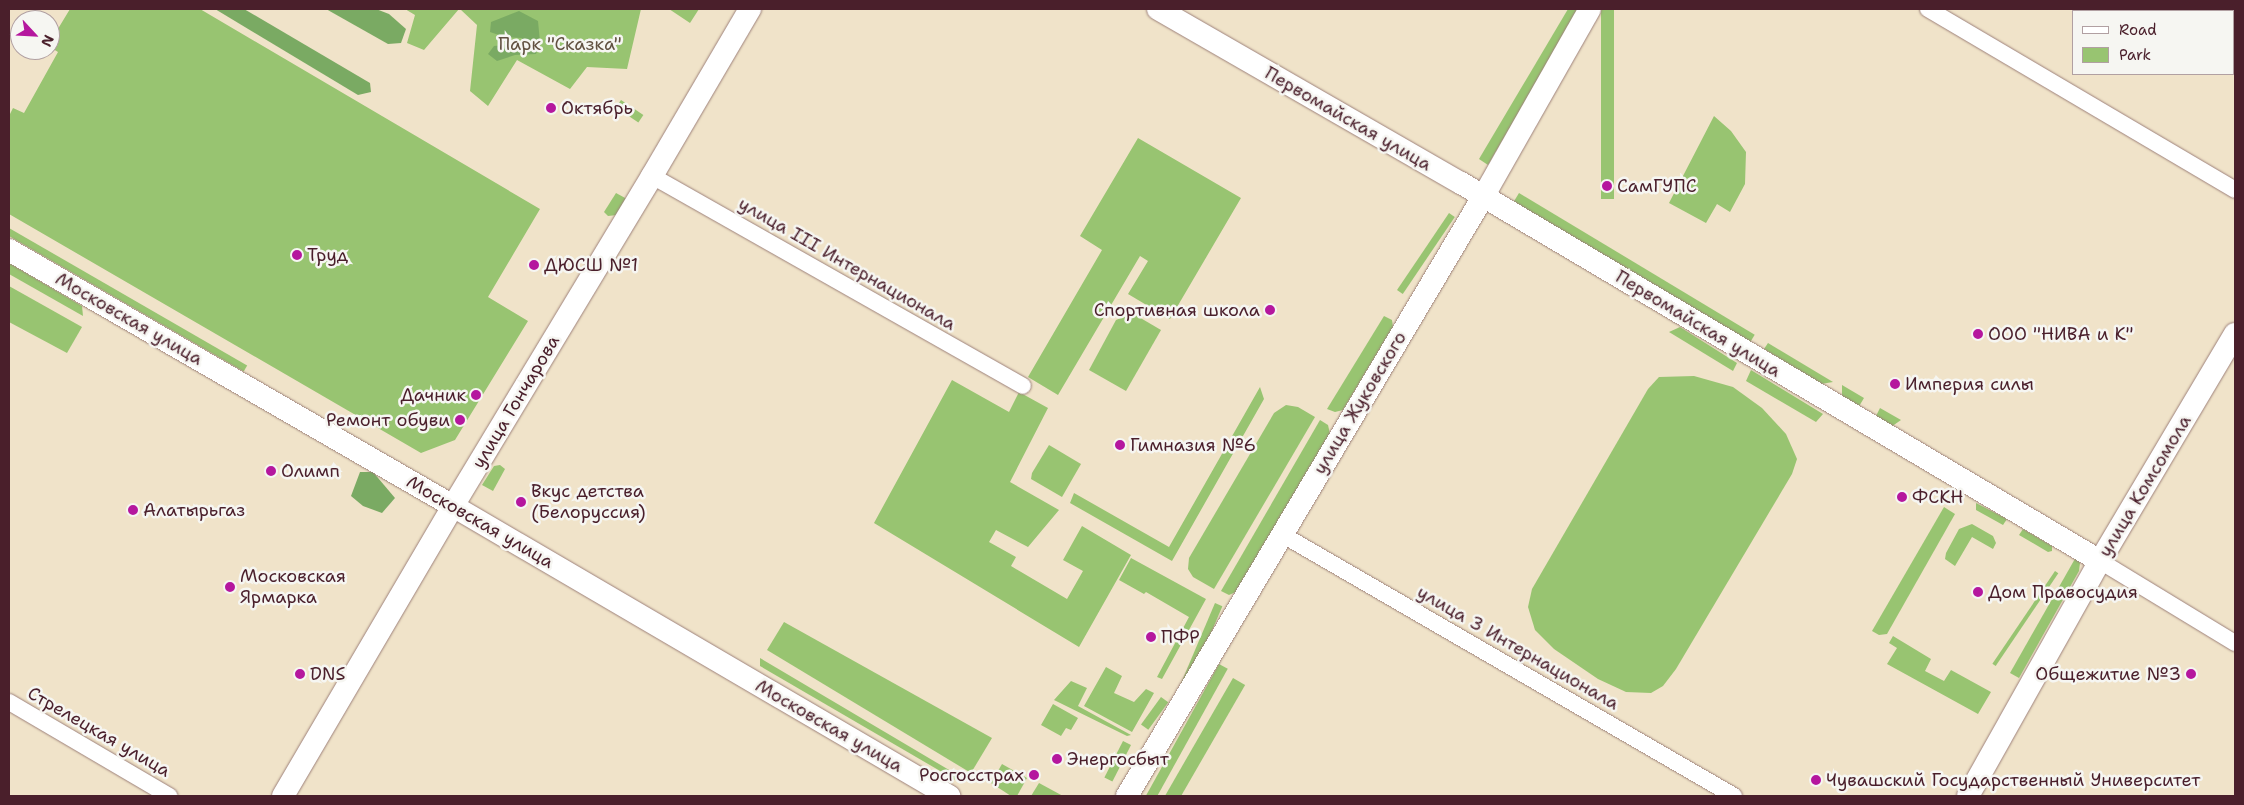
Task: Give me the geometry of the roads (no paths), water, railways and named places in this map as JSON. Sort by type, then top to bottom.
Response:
[{"type":"street","name":"улица Гончарова","points":[[283,796],[453,506],[652,176],[750,9]]},
{"type":"street","name":"Первомайская улица","points":[[1158,9],[1483,196],[2100,561],[2235,643]]},
{"type":"street","name":"улица Жуковского","points":[[1127,796],[1483,196],[1590,9]]},
{"type":"street","points":[[1928,9],[2235,190]]},
{"type":"street","name":"улица III Интернационала","points":[[652,176],[1023,386]]},
{"type":"street","name":"Московская улица","points":[[9,250],[453,506],[949,796]]},
{"type":"street","name":"улица Комсомола","points":[[1968,796],[2100,561],[2235,334]]},
{"type":"street","name":"улица 3 Интернационала","points":[[1282,535],[1734,796]]},
{"type":"street","name":"Стрелецкая улица","points":[[9,702],[169,796]]},
{"type":"place","name":"Октябрь","points":[[551,108]]},
{"type":"place","name":"СамГУПС","points":[[1607,186]]},
{"type":"place","name":"Труд","points":[[297,255]]},
{"type":"place","name":"ДЮСШ №1","points":[[534,265]]},
{"type":"place","name":"Спортивная школа","points":[[1270,310]]},
{"type":"place","name":"OOO \"НИВА и К\"","points":[[1978,334]]},
{"type":"place","name":"Империя силы","points":[[1895,384]]},
{"type":"place","name":"Дачник","points":[[476,395]]},
{"type":"place","name":"Ремонт обуви","points":[[460,420]]},
{"type":"place","name":"Гимназия №6","points":[[1120,445]]},
{"type":"place","name":"Олимп","points":[[271,471]]},
{"type":"place","name":"ФСКН","points":[[1902,497]]},
{"type":"place","name":"Вкус детства (Белоруссия)","points":[[521,502]]},
{"type":"place","name":"Алатырьгаз","points":[[133,510]]},
{"type":"place","name":"Московская Ярмарка","points":[[230,587]]},
{"type":"place","name":"Дом Правосудия","points":[[1978,592]]},
{"type":"place","name":"ПФР","points":[[1151,637]]},
{"type":"place","name":"DNS","points":[[300,674]]},
{"type":"place","name":"Общежитие №3","points":[[2191,674]]},
{"type":"place","name":"Энергосбыт","points":[[1057,759]]},
{"type":"place","name":"Росгосстрах","points":[[1034,775]]},
{"type":"place","name":"Чувашский Государственный Университет","points":[[1816,780]]},
{"type":"park label","name":"Парк \"Сказка\"","points":[[560,44]]}]
